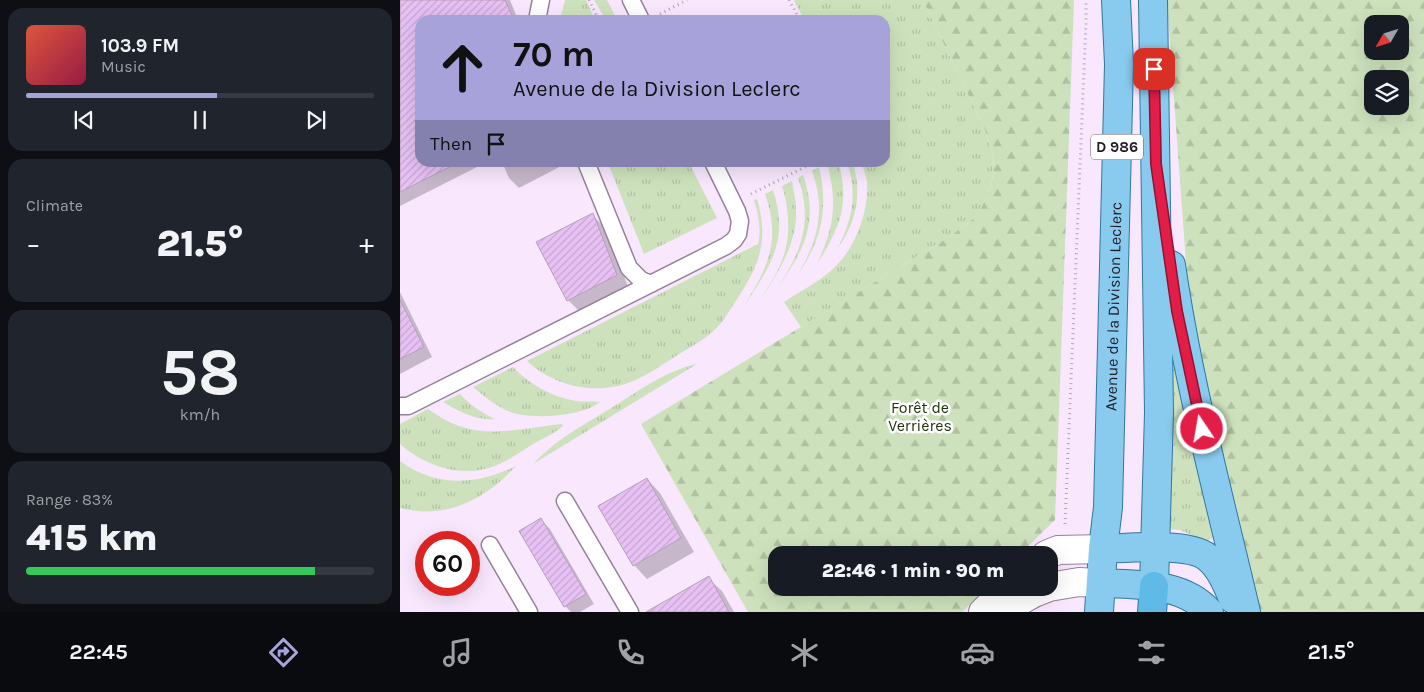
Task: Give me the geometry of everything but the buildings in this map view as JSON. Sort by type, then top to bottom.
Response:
[{"type":"main road","name":"Avenue de la Division Leclerc","points":[[1099,612],[1108,507],[1115,256],[1119,64],[1116,0]]},
{"type":"main road","points":[[1153,0],[1159,413],[1153,599]]},
{"type":"main road","name":"D 986","points":[[1156,164],[1177,311],[1202,429],[1246,612]]},
{"type":"main road","points":[[1103,548],[1192,550],[1206,556],[1214,563],[1224,579],[1239,612]]},
{"type":"main road","points":[[1101,583],[1153,599],[1177,591],[1193,598],[1210,612]]},
{"type":"street","points":[[1058,550],[1103,548]]},
{"type":"street","points":[[1058,585],[1079,582],[1101,583]]},
{"type":"street","points":[[983,612],[1000,596]]},
{"type":"street","points":[[1005,612],[1026,596]]},
{"type":"lane","points":[[538,15],[541,0]]},
{"type":"lane","points":[[631,0],[644,15]]},
{"type":"lane","points":[[588,167],[629,268],[640,280],[650,284]]},
{"type":"lane","points":[[400,406],[408,406],[726,246],[734,240],[738,234],[740,221],[715,167]]},
{"type":"lane","points":[[564,500],[624,610]]},
{"type":"lane","points":[[490,545],[529,612]]},
{"type":"path","points":[[589,0],[596,15]]},
{"type":"path","points":[[655,15],[687,0]]},
{"type":"path","points":[[790,0],[798,15]]},
{"type":"path","points":[[1065,524],[1086,0]]},
{"type":"path","points":[[747,195],[805,167]]},
{"type":"green space","points":[[565,0],[586,0],[593,15],[561,15]]},
{"type":"green space","points":[[594,0],[607,0],[614,15],[603,15]]},
{"type":"green space","points":[[794,0],[923,0],[985,130],[993,155],[994,169],[991,185],[982,207],[971,221],[946,239],[801,327],[784,302],[826,275],[845,256],[851,246],[860,226],[866,203],[867,181],[863,167],[890,167],[890,15],[802,15]]},
{"type":"green space","name":"Forêt de Verrières","points":[[923,0],[1074,0],[1055,520],[1028,546],[768,546],[768,596],[979,596],[962,612],[748,612],[641,424],[946,239],[971,221],[982,207],[991,185],[994,170],[993,155],[985,130]]},
{"type":"green space","points":[[1168,0],[1424,0],[1424,612],[1255,612],[1247,590],[1188,290]]},
{"type":"green space","points":[[610,167],[691,167],[717,218],[644,254]]},
{"type":"green space","points":[[819,167],[823,197],[821,224],[812,250],[797,276],[810,251],[818,225],[819,199],[812,171]]},
{"type":"green space","points":[[828,167],[840,167],[843,205],[837,228],[817,264],[831,226],[833,203]]},
{"type":"green space","points":[[848,167],[854,167],[857,186],[856,208],[849,229],[837,249],[850,218],[852,207],[853,196]]},
{"type":"green space","points":[[803,175],[810,207],[807,234],[796,260],[778,287],[793,261],[803,235],[805,208],[798,178]]},
{"type":"green space","points":[[792,181],[796,201],[794,233],[786,256],[775,277],[762,298],[777,272],[784,254],[788,235],[788,215],[782,186]]},
{"type":"green space","points":[[773,190],[778,208],[778,240],[768,267],[742,309],[759,281],[769,254],[772,241],[772,227],[765,194]]},
{"type":"green space","points":[[757,199],[762,235],[756,265],[742,292],[722,322],[700,341],[639,379],[619,386],[605,388],[591,388],[563,383],[538,370],[527,361],[758,244],[760,227],[754,200]]},
{"type":"green space","points":[[1164,297],[1218,534],[1207,542],[1180,530],[1168,529]]},
{"type":"green space","points":[[697,364],[533,464],[541,455],[569,434],[640,390],[662,377]]},
{"type":"green space","points":[[513,367],[526,379],[550,393],[576,401],[600,402],[582,411],[570,414],[522,415],[502,408],[473,387]]},
{"type":"green space","points":[[460,394],[476,408],[495,419],[475,417],[443,402]]},
{"type":"green space","points":[[428,409],[455,424],[484,431],[510,431],[562,424],[563,426],[497,465],[472,471],[459,471],[421,459],[400,444],[400,424]]},
{"type":"green space","points":[[400,461],[428,476],[457,481],[487,477],[516,466],[491,488],[464,504],[449,509],[417,511],[400,508]]},
{"type":"route","points":[[1154,69],[1156,164],[1177,311],[1202,429]]}]
